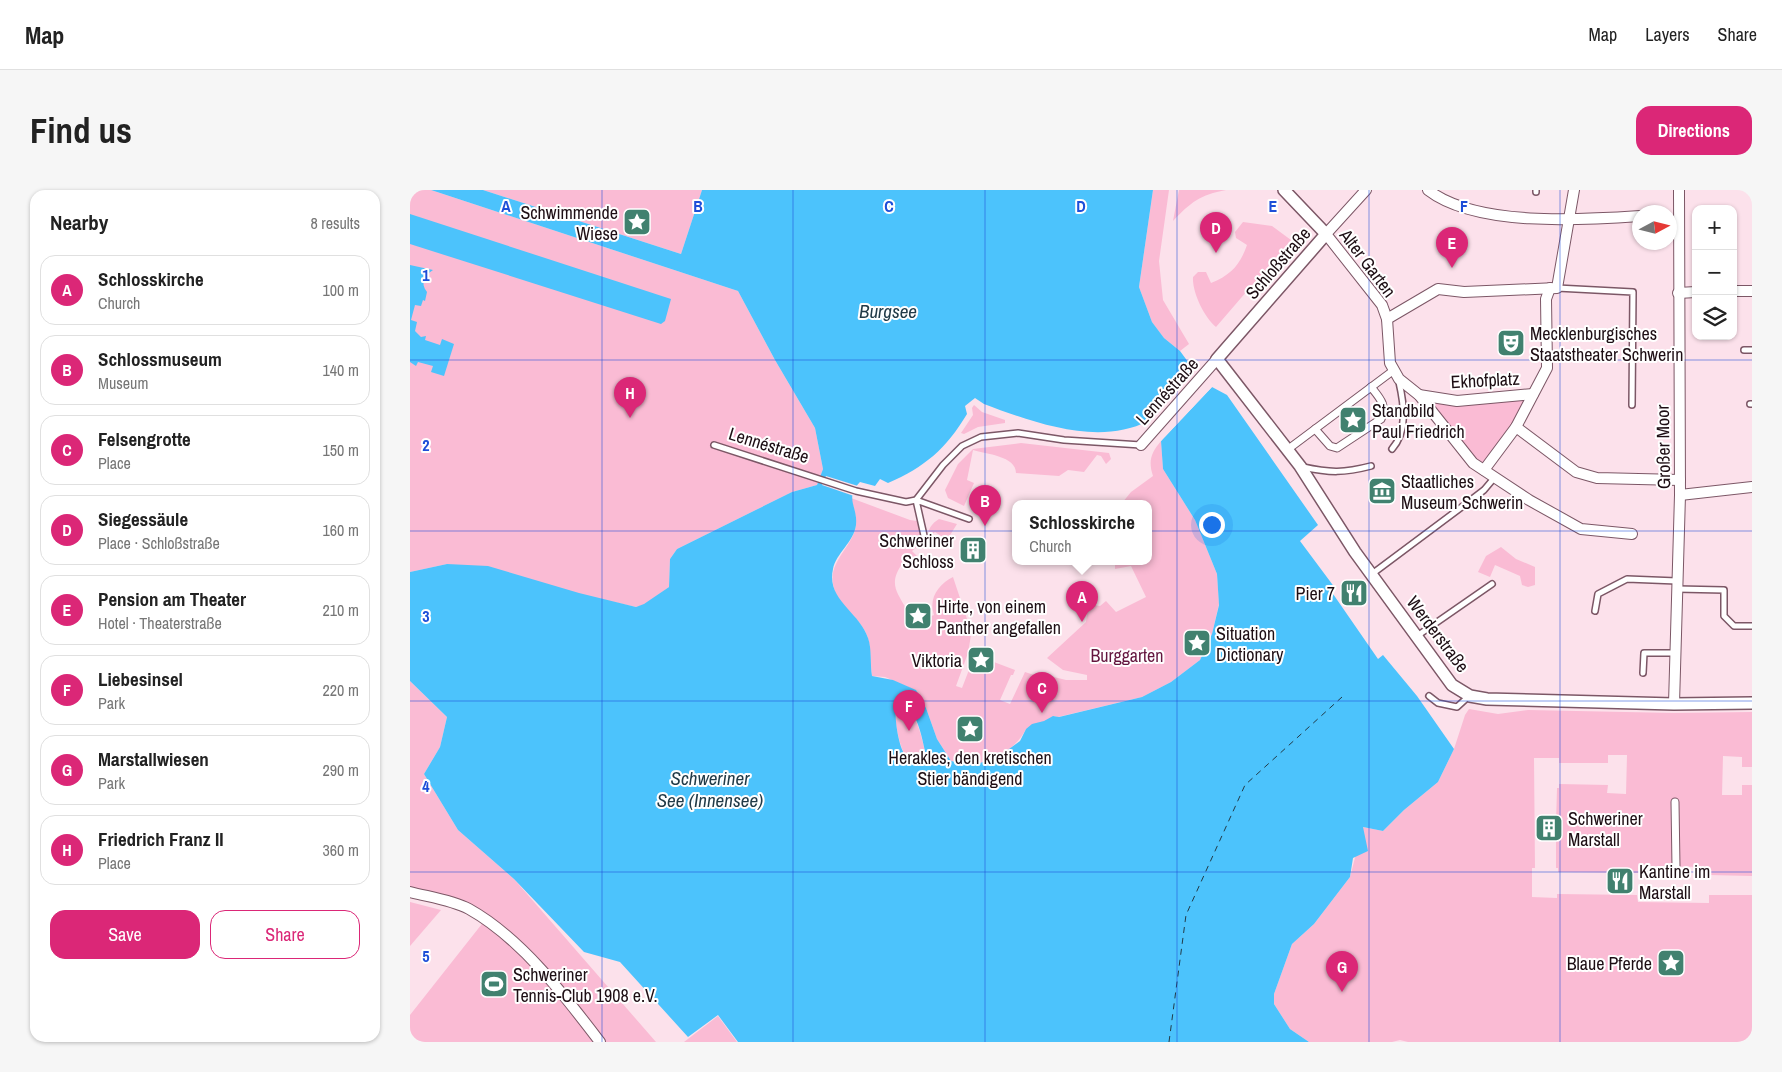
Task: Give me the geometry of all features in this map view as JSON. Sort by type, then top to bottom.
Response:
[{"type":"street","points":[[1284,190],[1326,234]]},
{"type":"street","name":"Schloßstraße","points":[[1217,359],[1366,190]]},
{"type":"street","points":[[1428,190],[1441,200],[1490,214],[1531,214],[1570,218],[1632,216]]},
{"type":"street","points":[[1484,470],[1516,427],[1547,368],[1546,299],[1554,288],[1570,218],[1574,190]]},
{"type":"street","name":"Großer Moor","points":[[1676,205],[1679,190]]},
{"type":"street","name":"Alter Garten","points":[[1326,234],[1382,305],[1387,319],[1390,364],[1396,375]]},
{"type":"street","name":"Großer Moor","points":[[1674,704],[1680,495],[1676,250]]},
{"type":"street","points":[[1387,319],[1438,289],[1464,292],[1554,288]]},
{"type":"street","points":[[1737,291],[1752,291]]},
{"type":"street","points":[[1678,293],[1692,292]]},
{"type":"street","name":"Lennéstraße","points":[[1141,445],[1217,359]]},
{"type":"street","name":"Werderstraße","points":[[1217,359],[1300,466],[1372,575],[1452,685],[1470,696],[1487,699],[1674,704],[1752,703]]},
{"type":"street","points":[[1287,450],[1371,387],[1396,375],[1419,396],[1473,462],[1494,477],[1529,500],[1581,528],[1632,534]]},
{"type":"street","points":[[1315,429],[1330,446],[1337,448],[1381,419],[1383,414],[1382,402],[1371,387]]},
{"type":"street","name":"Ekhofplatz","points":[[1419,396],[1457,401],[1533,394]]},
{"type":"street","points":[[1516,427],[1576,472],[1597,478],[1680,480]]},
{"type":"street","points":[[1680,495],[1752,487]]},
{"type":"street","points":[[1675,802],[1676,867]]},
{"type":"street","points":[[410,892],[468,909],[485,920],[520,949],[564,994],[600,1042]]},
{"type":"lane","points":[[1554,288],[1633,292],[1632,405]]},
{"type":"lane","points":[[1744,350],[1752,350]]},
{"type":"lane","points":[[1392,449],[1400,437],[1404,407],[1396,375]]},
{"type":"lane","points":[[925,540],[916,500],[962,446],[981,437],[1018,433],[1064,440],[1141,445]]},
{"type":"lane","name":"Lennéstraße","points":[[714,445],[856,491],[906,502],[916,500],[969,519]]},
{"type":"lane","points":[[1300,466],[1329,472],[1345,472],[1371,466]]},
{"type":"lane","points":[[1372,575],[1484,490],[1494,477]]},
{"type":"lane","points":[[1595,611],[1598,594],[1627,579],[1724,590],[1724,616],[1734,626],[1752,626]]},
{"type":"lane","points":[[1417,636],[1492,584]]},
{"type":"lane","points":[[1643,673],[1644,653],[1675,653]]},
{"type":"lane","points":[[1430,696],[1438,704],[1457,707],[1470,696]]},
{"type":"green space","points":[[410,190],[431,190],[738,291],[775,360],[815,428],[823,469],[817,485],[792,492],[677,549],[670,559],[669,587],[644,605],[636,607],[447,564],[410,572]]},
{"type":"green space","name":"Schwimmende Wiese","points":[[483,190],[702,190],[681,254]]},
{"type":"green space","points":[[1153,190],[1169,190],[1159,261],[1163,300],[1189,344],[1180,351],[1164,338],[1152,322],[1139,287]]},
{"type":"green space","points":[[1179,190],[1226,190],[1209,194],[1196,200],[1173,221]]},
{"type":"green space","points":[[1243,222],[1272,226],[1291,240],[1216,327],[1207,317],[1200,304],[1194,290],[1193,277],[1198,272],[1206,272],[1211,283],[1229,273],[1238,264],[1247,245],[1236,238],[1235,232]]},
{"type":"green space","points":[[1533,394],[1483,469],[1419,395],[1457,401]]},
{"type":"green space","points":[[974,405],[982,412],[1005,420],[1005,423],[978,427],[964,434],[961,433],[973,415],[972,408]]},
{"type":"green space","name":"Burggarten","points":[[1161,441],[1163,469],[1195,520],[1217,574],[1219,604],[1212,634],[1200,660],[1171,682],[1142,697],[1058,717],[1054,716],[1055,730],[1026,729],[1011,748],[991,761],[972,765],[951,761],[937,739],[926,708],[915,690],[885,677],[872,676],[870,647],[865,631],[842,603],[835,591],[833,584],[834,568],[851,540],[856,525],[851,498],[917,521],[923,542],[912,551],[922,561],[902,564],[895,582],[897,592],[912,623],[934,615],[932,603],[936,592],[953,577],[969,625],[966,626],[971,635],[968,653],[956,686],[962,688],[974,657],[977,658],[978,656],[1015,670],[1000,700],[1010,704],[1025,672],[1037,676],[1031,694],[1033,691],[1038,693],[1042,690],[1042,693],[1048,690],[1048,692],[1051,692],[1050,676],[1066,680],[1087,680],[1087,675],[1063,670],[1047,658],[1086,622],[1088,607],[1091,609],[1094,605],[1100,606],[1106,601],[1116,612],[1146,597],[1131,566],[1115,569],[1115,565],[1152,565],[1152,500],[1124,500],[1131,492],[1153,476],[1151,457]]},
{"type":"green space","points":[[1021,443],[1109,453],[1111,459],[1106,464],[1101,456],[1097,455],[1084,472],[1068,470],[1059,476],[1016,473],[1015,467],[1006,459],[973,450],[967,480],[974,483],[964,506],[948,498],[945,490],[958,464],[973,449]]},
{"type":"green space","points":[[939,519],[957,524],[947,540],[935,532],[928,538],[930,527]]},
{"type":"green space","points":[[1501,547],[1516,559],[1535,567],[1535,585],[1528,587],[1522,585],[1520,576],[1495,565],[1490,577],[1478,572],[1486,556]]},
{"type":"green space","points":[[410,681],[447,717],[440,747],[424,774],[458,830],[514,879],[656,1042],[410,1042],[410,1015],[485,920],[468,909],[410,892]]},
{"type":"green space","points":[[898,700],[905,705],[915,718],[927,760],[926,763],[922,764],[910,760],[904,753],[899,738],[895,711]]},
{"type":"green space","points":[[1469,709],[1498,714],[1528,710],[1674,713],[1752,712],[1752,767],[1742,767],[1742,757],[1723,756],[1722,795],[1742,795],[1742,785],[1752,785],[1752,876],[1709,875],[1709,867],[1638,866],[1638,873],[1558,872],[1558,868],[1556,868],[1556,833],[1562,832],[1562,824],[1556,824],[1557,788],[1559,788],[1559,784],[1608,785],[1607,793],[1626,794],[1627,755],[1608,755],[1608,763],[1559,763],[1559,758],[1534,758],[1535,868],[1532,868],[1532,897],[1557,898],[1557,894],[1637,895],[1638,902],[1709,903],[1709,895],[1752,895],[1752,1042],[1408,1042],[1400,1040],[1392,1042],[1309,1042],[1290,1029],[1274,1004],[1274,994],[1292,944],[1314,924],[1350,877],[1363,827],[1383,831],[1404,810],[1438,782],[1454,749],[1465,715]]},
{"type":"green space","points":[[410,902],[441,910],[410,946]]},
{"type":"green space","points":[[718,1016],[737,1042],[684,1042]]},
{"type":"water","name":"Schweriner See (Innensee)","points":[[431,190],[483,190],[681,254],[702,190],[1153,190],[1139,287],[1152,322],[1164,338],[1180,351],[1194,370],[1171,398],[1148,421],[1129,428],[1108,432],[1087,432],[1065,429],[1023,418],[984,404],[975,398],[965,406],[967,414],[951,437],[934,456],[888,483],[880,479],[875,486],[860,482],[855,488],[852,498],[856,518],[855,531],[835,563],[832,580],[839,598],[864,629],[868,638],[872,676],[893,680],[916,690],[926,708],[937,739],[951,761],[974,765],[998,757],[1020,741],[1026,729],[1032,724],[1053,716],[1059,717],[1142,697],[1171,682],[1200,660],[1212,634],[1219,605],[1217,574],[1195,520],[1163,469],[1161,441],[1212,387],[1227,395],[1318,525],[1300,541],[1335,588],[1331,591],[1378,659],[1383,655],[1417,696],[1454,749],[1438,782],[1404,810],[1383,831],[1363,827],[1368,851],[1353,858],[1350,877],[1314,924],[1292,944],[1274,994],[1274,1004],[1290,1029],[1309,1042],[738,1042],[718,1015],[688,1037],[620,962],[584,952],[514,879],[458,830],[424,774],[440,747],[447,717],[410,681],[410,572],[447,564],[488,566],[579,593],[636,607],[644,604],[669,587],[670,559],[677,549],[792,492],[817,485],[823,469],[815,428],[775,360],[738,291]],"holes":[[[898,700],[911,710],[918,726],[927,760],[926,763],[922,764],[908,759],[901,747],[896,723],[896,703]]]},
{"type":"water","points":[[410,214],[671,299],[665,321],[661,324],[410,244]]},
{"type":"water","points":[[410,265],[433,270],[427,275],[423,283],[427,292],[425,301],[423,300],[421,306],[415,305],[411,320],[417,322],[415,331],[421,337],[426,336],[425,340],[440,345],[442,339],[454,344],[444,376],[431,372],[433,366],[418,362],[416,366],[410,362]]},
{"type":"pier","points":[[1194,370],[1196,372],[1151,422],[1146,424]]},
{"type":"pier","points":[[1210,385],[1212,387],[1161,441],[1159,440]]},
{"type":"pier","points":[[826,476],[858,486],[854,496],[822,485]]},
{"type":"ferry route","points":[[1169,1042],[1186,915],[1245,785],[1342,697]]},
{"type":"place","name":"Schwimmende Wiese","points":[[637,222]]},
{"type":"place","name":"Siegessäule","points":[[1216,253]]},
{"type":"place","name":"Pension am Theater","points":[[1452,268]]},
{"type":"place","name":"Mecklenburgisches Staatstheater Schwerin","points":[[1511,343]]},
{"type":"place","name":"Friedrich Franz II","points":[[630,418]]},
{"type":"place","name":"Standbild Paul Friedrich","points":[[1353,420]]},
{"type":"place","name":"Staatliches Museum Schwerin","points":[[1382,491]]},
{"type":"place","name":"Schlossmuseum","points":[[985,526]]},
{"type":"place","name":"Schweriner Schloss","points":[[973,550]]},
{"type":"place","name":"Pier 7","points":[[1354,593]]},
{"type":"place","name":"Hirte, von einem Panther angefallen","points":[[918,616]]},
{"type":"place","name":"Schlosskirche","points":[[1082,622]]},
{"type":"place","name":"Situation Dictionary","points":[[1197,643]]},
{"type":"place","name":"Viktoria","points":[[981,660]]},
{"type":"place","name":"Felsengrotte","points":[[1042,713]]},
{"type":"place","name":"Herakles, den kretischen Stier bändigend","points":[[970,729]]},
{"type":"place","name":"Liebesinsel","points":[[909,731]]},
{"type":"place","name":"Schweriner Marstall","points":[[1549,828]]},
{"type":"place","name":"Kantine im Marstall","points":[[1620,881]]},
{"type":"place","name":"Blaue Pferde","points":[[1671,963]]},
{"type":"place","name":"Schweriner Tennis-Club 1908 e.V.","points":[[494,984]]},
{"type":"place","name":"Marstallwiesen","points":[[1342,992]]},
{"type":"water label","name":"Burgsee","points":[[888,311]]}]
